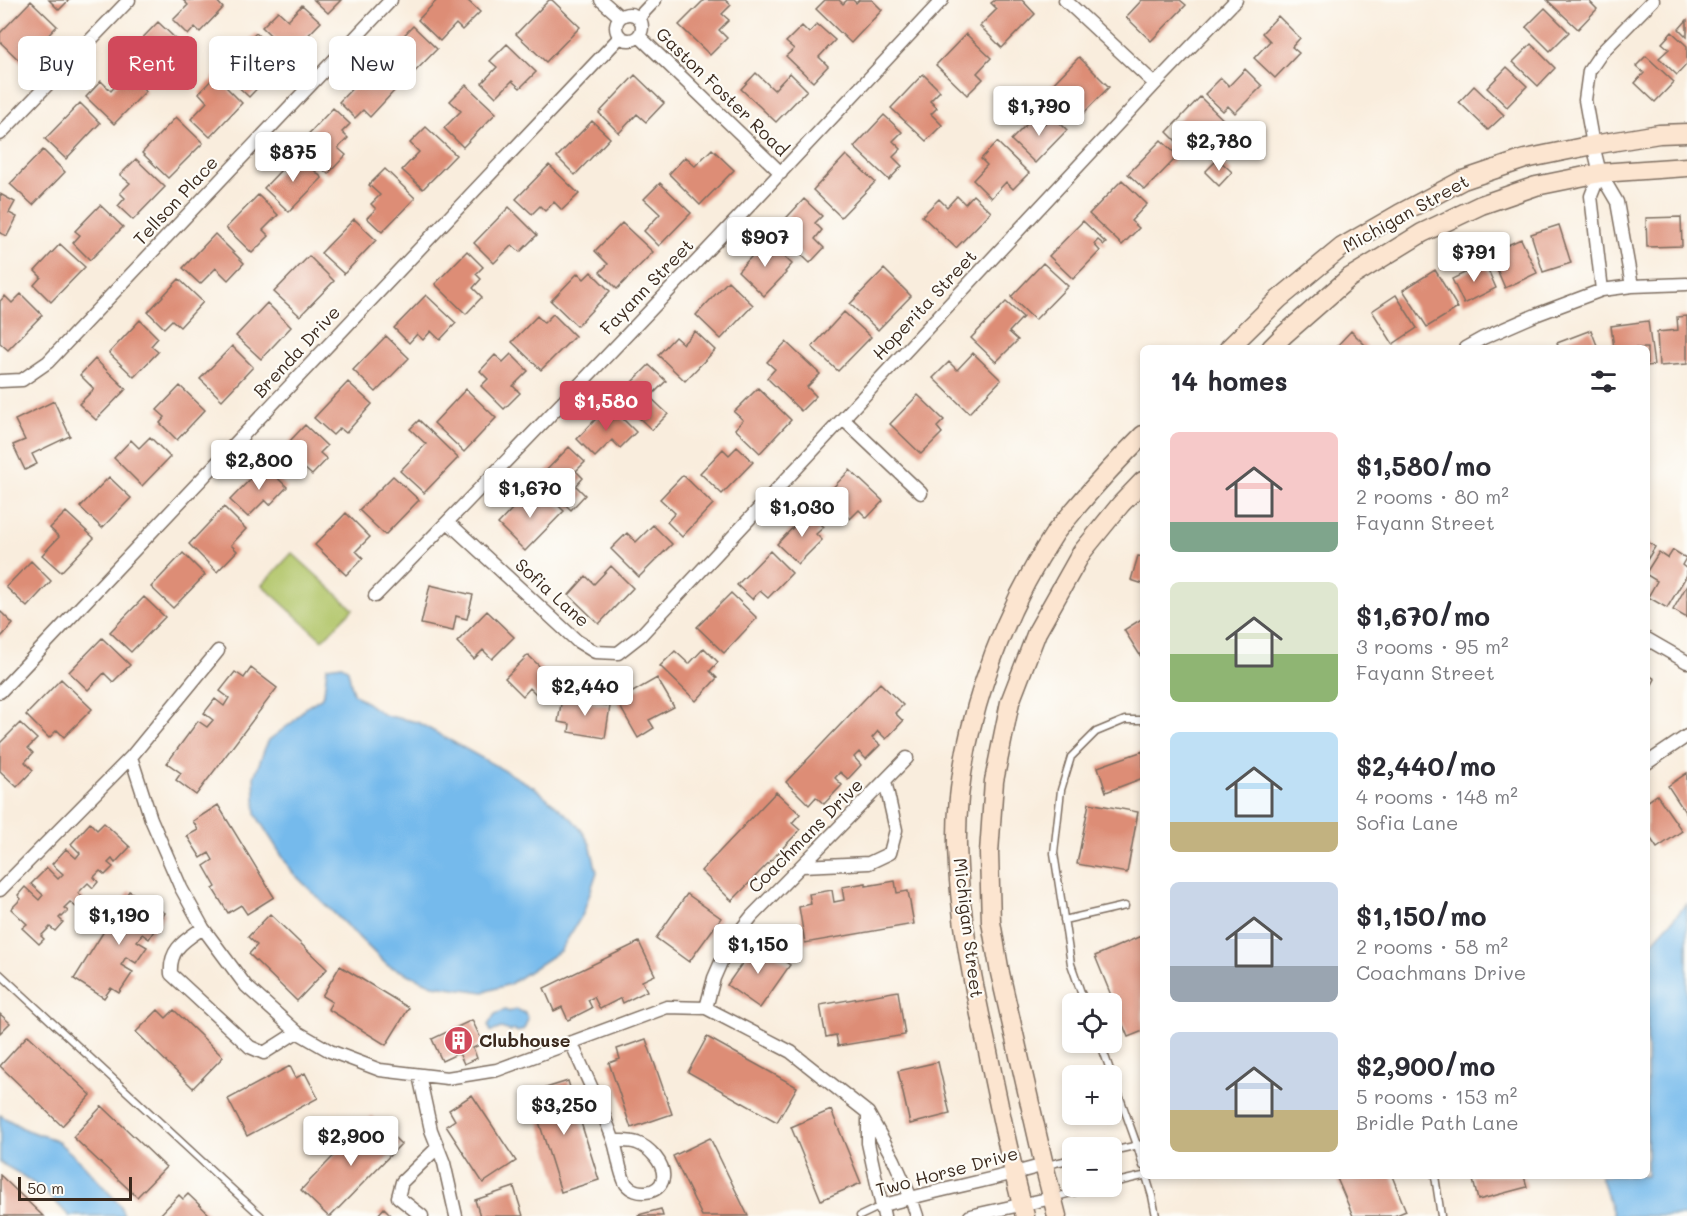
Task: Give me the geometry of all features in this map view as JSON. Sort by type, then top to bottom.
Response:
[{"type":"street","points":[[0,134],[129,0]]},
{"type":"street","name":"Tellson Place","points":[[0,381],[22,380],[48,362],[392,0]]},
{"type":"street","points":[[601,0],[620,17]]},
{"type":"street","points":[[638,18],[656,0]]},
{"type":"street","name":"Fayann Street","points":[[375,596],[781,173],[942,0]]},
{"type":"street","points":[[1065,0],[1155,84]]},
{"type":"street","name":"Hoperita Street","points":[[641,635],[1236,0]]},
{"type":"street","points":[[1632,286],[1617,202],[1600,173],[1585,100],[1589,71],[1602,52],[1653,0]]},
{"type":"street","points":[[633,14],[638,18],[642,27],[639,36],[632,40],[620,37],[615,28],[620,17],[633,14]]},
{"type":"street","name":"Gaston Foster Road","points":[[639,36],[781,173]]},
{"type":"street","name":"Brenda Drive","points":[[0,692],[620,37]]},
{"type":"street","name":"Michigan Street","points":[[1232,345],[1279,299],[1342,247],[1463,180],[1525,159],[1593,144],[1659,134],[1687,133]]},
{"type":"street","name":"Michigan Street","points":[[1274,345],[1349,278],[1422,233],[1481,205],[1536,186],[1600,173],[1687,167]]},
{"type":"street","points":[[1600,173],[1591,196],[1602,290]]},
{"type":"street","points":[[1470,345],[1538,314],[1602,290],[1632,286],[1687,284]]},
{"type":"street","points":[[843,419],[921,494]]},
{"type":"street","name":"Michigan Street","points":[[1023,1210],[970,968],[961,901],[957,844],[960,783],[973,717],[997,646],[1024,588],[1056,533],[1100,479],[1140,438]]},
{"type":"street","name":"Michigan Street","points":[[1058,1216],[1000,973],[991,922],[989,853],[994,781],[1010,702],[1037,632],[1082,552],[1140,484]]},
{"type":"street","name":"Sofia Lane","points":[[448,522],[577,641],[595,652],[618,653],[641,635]]},
{"type":"street","points":[[1650,641],[1687,662]]},
{"type":"street","points":[[0,890],[131,758],[218,651]]},
{"type":"street","points":[[1650,761],[1687,736]]},
{"type":"street","points":[[131,758],[151,819],[180,888],[203,928],[246,986],[297,1032],[330,1051],[380,1070],[447,1078],[497,1070],[667,1007],[706,1008],[791,1052],[868,1113],[894,1160],[911,1198],[916,1216]]},
{"type":"street","name":"Coachmans Drive","points":[[706,1008],[714,978],[728,946],[752,916],[907,758]]},
{"type":"street","points":[[802,866],[869,862],[890,853],[896,830],[885,781]]},
{"type":"street","points":[[203,928],[180,944],[170,961],[171,974],[250,1047],[264,1053],[297,1032]]},
{"type":"street","points":[[571,1042],[614,1141],[625,1182],[638,1192],[646,1192],[660,1185],[664,1177],[660,1164],[652,1153],[635,1142],[614,1141]]},
{"type":"street","points":[[419,1075],[431,1130],[444,1163],[456,1216]]},
{"type":"street","points":[[868,1113],[868,1143],[883,1211]]},
{"type":"street","points":[[422,1216],[398,1197],[402,1182],[438,1147]]},
{"type":"street","name":"Two Horse Drive","points":[[883,1211],[911,1198],[1044,1165]]},
{"type":"street","points":[[970,1216],[1023,1210],[1052,1198]]},
{"type":"lane","points":[[1081,993],[1071,964],[1054,854],[1061,790],[1071,757],[1096,732],[1125,720],[1140,720]]},
{"type":"lane","points":[[1064,920],[1125,906]]},
{"type":"lane","points":[[0,974],[261,1216]]},
{"type":"lane","points":[[1104,1053],[1140,1145],[1122,1149]]},
{"type":"lane","points":[[1044,1165],[1062,1161]]},
{"type":"lane","points":[[1122,1182],[1140,1177]]},
{"type":"lane","points":[[1145,1179],[1156,1216]]},
{"type":"lane","points":[[1435,1179],[1441,1216]]},
{"type":"lane","points":[[1052,1198],[1062,1195]]},
{"type":"lane","name":"Two Horse Drive","points":[[860,1216],[883,1211]]},
{"type":"green space","points":[[292,553],[353,609],[322,640],[262,585]]},
{"type":"water","points":[[342,665],[348,670],[353,693],[384,715],[417,722],[534,787],[572,819],[590,844],[597,872],[583,914],[560,951],[510,984],[484,992],[433,985],[387,965],[292,872],[256,815],[254,777],[269,740],[294,721],[305,708],[321,698],[324,693],[327,667]]},
{"type":"water","points":[[1687,904],[1687,1216],[1614,1216],[1601,1179],[1650,1179],[1650,945]]},
{"type":"water","points":[[516,1009],[525,1013],[528,1019],[524,1029],[518,1032],[501,1028],[491,1032],[488,1025],[495,1014]]},
{"type":"water","points":[[0,1115],[26,1130],[56,1140],[82,1163],[120,1205],[124,1216],[69,1216],[37,1186],[0,1163]]},
{"type":"building","points":[[49,0],[69,0],[59,10]]},
{"type":"building","points":[[183,0],[216,0],[223,8],[200,32],[195,27],[188,35],[173,20],[188,5]]},
{"type":"building","points":[[314,0],[341,0],[328,13]]},
{"type":"building","points":[[437,0],[467,0],[480,12],[462,30],[456,24],[440,41],[418,20]]},
{"type":"building","points":[[549,0],[552,0],[580,27],[546,62],[516,34]]},
{"type":"building","points":[[704,0],[725,0],[731,5],[722,14],[729,20],[719,30],[727,38],[710,55],[679,25]]},
{"type":"building","points":[[825,0],[839,0],[843,4],[847,0],[853,0],[856,3],[859,0],[872,0],[882,10],[851,43],[816,9]]},
{"type":"building","points":[[995,0],[1022,0],[1035,14],[1002,48],[980,26],[997,9],[991,3]]},
{"type":"building","points":[[1142,0],[1180,0],[1186,5],[1151,41],[1126,17]]},
{"type":"building","points":[[1547,0],[1588,0],[1597,9],[1578,29]]},
{"type":"building","points":[[31,1],[57,26],[48,36],[18,36],[18,59],[0,42],[0,33]]},
{"type":"building","points":[[302,5],[321,22],[307,36],[271,36],[262,27],[278,11],[288,20]]},
{"type":"building","points":[[1545,8],[1569,32],[1550,51],[1526,27]]},
{"type":"building","points":[[1278,16],[1300,38],[1292,47],[1299,53],[1275,78],[1254,58],[1270,41],[1262,33]]},
{"type":"building","points":[[1687,20],[1687,37],[1679,29]]},
{"type":"building","points":[[158,22],[173,36],[144,36]]},
{"type":"building","points":[[817,24],[835,40],[819,57],[828,66],[813,82],[786,56],[794,49],[786,42],[802,26],[809,33]]},
{"type":"building","points":[[413,26],[437,49],[416,71],[416,36],[403,36]]},
{"type":"building","points":[[1672,32],[1687,46],[1687,64],[1677,75],[1659,58],[1669,49],[1662,43]]},
{"type":"building","points":[[966,34],[991,58],[977,73],[983,79],[967,95],[936,65]]},
{"type":"building","points":[[507,44],[536,72],[520,88],[512,81],[496,97],[482,83],[497,67],[490,61]]},
{"type":"building","points":[[1531,44],[1555,68],[1538,86],[1513,62]]},
{"type":"building","points":[[1646,56],[1674,82],[1655,102],[1635,83],[1644,73],[1636,66]]},
{"type":"building","points":[[1079,57],[1109,87],[1077,120],[1047,90]]},
{"type":"building","points":[[1507,67],[1527,86],[1507,107],[1487,88]]},
{"type":"building","points":[[1245,69],[1262,86],[1235,113],[1228,106],[1223,111],[1205,94],[1221,78],[1229,86]]},
{"type":"building","points":[[756,73],[774,90],[790,73],[807,90],[776,122],[741,89]]},
{"type":"building","points":[[923,74],[940,91],[930,101],[937,108],[931,114],[942,125],[926,141],[891,108]]},
{"type":"building","points":[[635,75],[664,103],[646,122],[637,114],[619,133],[599,113]]},
{"type":"building","points":[[101,81],[111,91],[146,91],[114,124],[86,97],[93,90],[96,90]]},
{"type":"building","points":[[209,82],[209,90],[229,90],[242,103],[210,137],[191,119],[207,102],[199,93]]},
{"type":"building","points":[[466,85],[496,113],[463,147],[444,128],[461,111],[450,101]]},
{"type":"building","points":[[1474,86],[1504,115],[1488,130],[1459,102]]},
{"type":"building","points":[[242,90],[256,90],[249,97]]},
{"type":"building","points":[[351,90],[395,90],[370,117],[363,110],[355,118],[339,102]]},
{"type":"building","points":[[1200,97],[1232,128],[1207,153],[1199,145],[1190,155],[1167,132]]},
{"type":"building","points":[[80,103],[100,123],[66,159],[45,139]]},
{"type":"building","points":[[333,108],[350,124],[342,132],[348,138],[338,148],[346,155],[328,174],[298,145]]},
{"type":"building","points":[[884,115],[902,132],[893,141],[901,149],[893,157],[902,166],[889,180],[854,147]]},
{"type":"building","points":[[1052,115],[1067,130],[1035,163],[1011,140],[1035,116],[1044,124]]},
{"type":"building","points":[[176,117],[203,143],[168,178],[142,153]]},
{"type":"building","points":[[592,121],[610,138],[575,175],[557,157]]},
{"type":"building","points":[[426,127],[456,155],[423,189],[402,170],[419,152],[410,143]]},
{"type":"building","points":[[1161,140],[1178,156],[1145,190],[1128,174]]},
{"type":"building","points":[[997,142],[1029,173],[1013,189],[1006,182],[991,198],[973,180],[987,165],[981,159]]},
{"type":"building","points":[[712,149],[734,170],[700,205],[669,174],[685,157],[695,166]]},
{"type":"building","points":[[43,150],[65,172],[33,205],[10,184]]},
{"type":"building","points":[[297,153],[322,178],[289,212],[264,188]]},
{"type":"building","points":[[846,155],[875,182],[841,217],[813,190]]},
{"type":"building","points":[[136,159],[165,187],[133,220],[118,206],[125,198],[120,193],[130,183],[120,175]]},
{"type":"building","points":[[1218,159],[1232,172],[1219,186],[1205,172]]},
{"type":"building","points":[[549,165],[579,194],[562,210],[554,202],[545,211],[540,206],[532,214],[516,199]]},
{"type":"building","points":[[385,169],[415,198],[382,232],[367,218],[376,209],[371,204],[380,195],[369,185]]},
{"type":"building","points":[[1122,180],[1147,204],[1131,221],[1139,228],[1122,245],[1089,214]]},
{"type":"building","points":[[660,183],[691,213],[659,246],[644,231],[660,214],[644,199]]},
{"type":"building","points":[[0,194],[15,202],[9,213],[17,217],[7,236],[0,233]]},
{"type":"building","points":[[258,195],[278,215],[263,230],[269,236],[252,253],[226,228]]},
{"type":"building","points":[[973,195],[991,212],[956,248],[922,216],[939,199],[947,207],[957,196],[965,204]]},
{"type":"building","points":[[804,199],[822,216],[815,223],[822,230],[815,239],[824,248],[810,263],[775,230]]},
{"type":"building","points":[[100,205],[123,227],[90,260],[73,243],[80,235],[75,231]]},
{"type":"building","points":[[509,207],[537,235],[520,252],[512,245],[494,263],[474,243]]},
{"type":"building","points":[[1681,217],[1682,246],[1647,247],[1646,218]]},
{"type":"building","points":[[354,219],[376,240],[344,274],[321,253]]},
{"type":"building","points":[[1083,221],[1106,243],[1104,245],[1098,240],[1094,244],[1100,251],[1073,279],[1049,256]]},
{"type":"building","points":[[622,223],[653,252],[617,289],[600,272],[608,264],[595,251]]},
{"type":"building","points":[[1559,225],[1571,263],[1543,272],[1531,234]]},
{"type":"building","points":[[215,234],[244,263],[228,280],[216,268],[200,284],[183,268]]},
{"type":"building","points":[[1521,239],[1537,273],[1505,288],[1490,253]]},
{"type":"building","points":[[767,240],[792,264],[764,296],[738,271]]},
{"type":"building","points":[[60,244],[85,267],[51,302],[34,285],[41,277],[35,271]]},
{"type":"building","points":[[467,251],[483,267],[476,274],[481,279],[473,288],[482,297],[466,314],[435,284]]},
{"type":"building","points":[[309,256],[334,281],[300,316],[274,292]]},
{"type":"building","points":[[1043,263],[1068,286],[1035,320],[1011,297]]},
{"type":"building","points":[[1485,263],[1496,288],[1464,304],[1452,279]]},
{"type":"building","points":[[884,269],[911,296],[878,330],[850,304]]},
{"type":"building","points":[[1435,270],[1458,308],[1427,327],[1403,290]]},
{"type":"building","points":[[591,272],[610,291],[577,326],[551,301],[578,273],[584,279]]},
{"type":"building","points":[[179,279],[203,302],[180,327],[172,320],[164,328],[148,312]]},
{"type":"building","points":[[728,281],[753,305],[721,339],[696,315]]},
{"type":"building","points":[[21,294],[42,315],[8,350],[0,343],[0,301],[5,296],[12,303]]},
{"type":"building","points":[[426,295],[456,323],[440,340],[431,331],[423,340],[417,334],[409,343],[394,328]]},
{"type":"building","points":[[1396,295],[1417,328],[1393,344],[1372,311]]},
{"type":"building","points":[[1006,302],[1023,317],[1009,332],[1018,340],[996,362],[971,338]]},
{"type":"building","points":[[267,303],[291,327],[261,359],[236,336]]},
{"type":"building","points":[[844,312],[871,337],[838,371],[812,347]]},
{"type":"building","points":[[553,314],[575,336],[541,370],[512,342],[537,316],[544,323]]},
{"type":"building","points":[[1687,316],[1687,364],[1659,366],[1657,332],[1678,330],[1677,317]]},
{"type":"building","points":[[140,320],[158,338],[151,346],[158,352],[134,377],[109,353]]},
{"type":"building","points":[[1648,321],[1654,365],[1650,366],[1650,345],[1614,345],[1611,326]]},
{"type":"building","points":[[1591,330],[1597,345],[1558,345],[1557,343]]},
{"type":"building","points":[[695,331],[715,350],[685,381],[658,355],[675,337],[683,344]]},
{"type":"building","points":[[1351,331],[1365,345],[1338,345]]},
{"type":"building","points":[[386,336],[409,358],[376,392],[353,370]]},
{"type":"building","points":[[786,342],[820,374],[807,387],[816,396],[801,411],[767,378],[775,369],[767,362]]},
{"type":"building","points":[[232,346],[253,367],[222,400],[200,379]]},
{"type":"building","points":[[973,353],[1001,380],[969,413],[933,378],[949,362],[957,370]]},
{"type":"building","points":[[511,354],[528,371],[513,386],[520,393],[504,409],[481,386],[488,379],[480,371],[495,355],[503,362]]},
{"type":"building","points":[[95,359],[126,389],[96,420],[79,404],[94,389],[80,375]]},
{"type":"building","points":[[649,365],[666,381],[650,397],[668,414],[652,430],[617,397]]},
{"type":"building","points":[[348,382],[372,404],[346,433],[340,428],[333,435],[314,418]]},
{"type":"building","points":[[180,386],[205,410],[177,440],[160,423],[165,417],[157,410]]},
{"type":"building","points":[[758,388],[791,420],[760,453],[735,429],[743,420],[734,412]]},
{"type":"building","points":[[466,389],[496,418],[464,452],[434,423]]},
{"type":"building","points":[[918,395],[944,420],[937,427],[942,433],[921,454],[890,424]]},
{"type":"building","points":[[54,401],[70,436],[32,454],[37,464],[25,470],[13,445],[25,440],[15,420]]},
{"type":"building","points":[[609,405],[636,432],[620,448],[612,440],[595,457],[577,439]]},
{"type":"building","points":[[419,420],[458,458],[424,493],[400,471],[426,444],[410,429]]},
{"type":"building","points":[[305,425],[327,446],[320,453],[327,459],[312,475],[304,468],[296,476],[282,462],[296,449],[289,442]]},
{"type":"building","points":[[150,437],[170,457],[142,486],[114,458],[131,440],[139,448]]},
{"type":"building","points":[[569,447],[585,462],[576,471],[583,478],[576,486],[585,495],[571,510],[538,479]]},
{"type":"building","points":[[737,447],[753,462],[722,494],[700,473],[723,449],[729,455]]},
{"type":"building","points":[[264,465],[287,487],[270,505],[265,500],[248,517],[230,500]]},
{"type":"building","points":[[850,470],[883,501],[867,518],[859,510],[850,519],[843,512],[834,521],[817,504]]},
{"type":"building","points":[[683,475],[713,504],[682,537],[667,522],[675,513],[660,499]]},
{"type":"building","points":[[393,476],[419,500],[385,535],[359,510]]},
{"type":"building","points":[[109,477],[131,498],[102,528],[80,507]]},
{"type":"building","points":[[530,490],[538,498],[544,492],[564,511],[525,551],[498,524]]},
{"type":"building","points":[[224,507],[246,529],[231,545],[237,551],[217,572],[189,544]]},
{"type":"building","points":[[66,512],[94,538],[61,572],[42,555],[59,537],[50,528]]},
{"type":"building","points":[[808,512],[824,527],[816,534],[822,540],[798,564],[777,544]]},
{"type":"building","points":[[346,513],[370,537],[356,551],[363,558],[346,575],[315,545]]},
{"type":"building","points":[[653,525],[672,544],[639,577],[611,549],[627,533],[636,542]]},
{"type":"building","points":[[1650,543],[1655,547],[1650,555]]},
{"type":"building","points":[[1673,550],[1686,558],[1682,565],[1687,569],[1687,575],[1667,608],[1650,598],[1657,581],[1650,577],[1650,566],[1659,552],[1668,558]]},
{"type":"building","points":[[770,551],[792,573],[768,598],[760,591],[752,599],[737,585]]},
{"type":"building","points":[[183,553],[205,575],[173,608],[151,587]]},
{"type":"building","points":[[1138,556],[1140,556],[1140,583],[1131,580]]},
{"type":"building","points":[[31,561],[51,581],[27,607],[6,587]]},
{"type":"building","points":[[611,566],[633,588],[599,624],[569,595],[586,576],[594,584]]},
{"type":"building","points":[[430,585],[473,595],[467,619],[456,616],[453,631],[421,624]]},
{"type":"building","points":[[1687,585],[1687,618],[1673,610]]},
{"type":"building","points":[[731,593],[757,618],[724,653],[697,627]]},
{"type":"building","points":[[144,597],[165,617],[131,652],[110,632]]},
{"type":"building","points":[[0,611],[13,624],[0,638]]},
{"type":"building","points":[[487,611],[514,637],[492,659],[483,650],[474,659],[457,642]]},
{"type":"building","points":[[1140,620],[1140,655],[1124,630]]},
{"type":"building","points":[[102,638],[130,665],[113,682],[104,673],[88,690],[69,672]]},
{"type":"building","points":[[704,648],[718,662],[710,671],[717,678],[696,701],[660,666],[675,651],[689,664]]},
{"type":"building","points":[[528,655],[559,685],[543,701],[530,688],[523,696],[505,678]]},
{"type":"building","points":[[251,668],[277,688],[196,795],[176,780],[181,773],[167,763],[198,721],[207,727],[213,720],[204,713],[215,699],[224,706],[229,698],[220,691],[235,672],[244,678]]},
{"type":"building","points":[[1650,676],[1655,679],[1650,688]]},
{"type":"building","points":[[657,678],[674,707],[649,720],[654,728],[638,738],[617,701]]},
{"type":"building","points":[[61,679],[92,709],[64,737],[57,730],[49,738],[26,715]]},
{"type":"building","points":[[880,683],[903,705],[895,713],[903,721],[886,739],[878,731],[872,738],[880,745],[866,759],[859,752],[854,757],[861,765],[848,779],[840,772],[835,778],[842,785],[824,804],[816,797],[809,805],[786,782]]},
{"type":"building","points":[[562,698],[610,706],[605,738],[569,732],[570,724],[558,722]]},
{"type":"building","points":[[20,723],[37,739],[28,748],[33,753],[25,762],[33,770],[17,787],[0,771],[0,743]]},
{"type":"building","points":[[1140,752],[1140,779],[1106,792],[1098,767]]},
{"type":"building","points":[[1687,773],[1687,815],[1668,786]]},
{"type":"building","points":[[776,792],[800,814],[792,823],[800,830],[732,901],[701,871]]},
{"type":"building","points":[[1657,795],[1682,831],[1657,848],[1650,838],[1650,800]]},
{"type":"building","points":[[1089,803],[1138,812],[1127,873],[1077,864]]},
{"type":"building","points":[[218,805],[274,897],[247,914],[241,905],[228,913],[213,889],[216,887],[204,866],[213,860],[209,853],[201,858],[187,836],[198,830],[193,821]]},
{"type":"building","points":[[90,823],[97,830],[104,823],[130,847],[115,863],[112,859],[108,863],[113,867],[105,875],[100,871],[94,877],[98,882],[93,888],[88,883],[78,893],[84,899],[76,907],[70,902],[64,908],[68,911],[59,918],[63,922],[55,931],[50,927],[41,936],[44,939],[39,944],[22,928],[27,924],[11,909],[21,899],[18,895],[25,887],[39,900],[43,895],[31,884],[47,868],[58,879],[63,874],[52,864],[66,849],[76,858],[80,853],[71,844]]},
{"type":"building","points":[[895,881],[897,893],[908,891],[914,924],[805,943],[799,907],[811,904],[809,894],[832,890],[834,902],[844,900],[842,887]]},
{"type":"building","points":[[129,891],[165,913],[149,939],[142,934],[137,941],[147,947],[136,963],[126,957],[121,965],[133,972],[119,993],[111,988],[104,998],[74,979]]},
{"type":"building","points":[[687,894],[721,918],[689,962],[656,938]]},
{"type":"building","points":[[270,914],[327,969],[297,1001],[249,954],[257,945],[248,937]]},
{"type":"building","points":[[1140,936],[1140,1032],[1128,1037],[1122,1022],[1122,993],[1110,993],[1095,956]]},
{"type":"building","points":[[639,942],[655,975],[642,981],[647,991],[623,1003],[621,998],[600,1009],[594,997],[588,1000],[592,1008],[568,1020],[562,1007],[554,1011],[544,988]]},
{"type":"building","points":[[757,942],[790,965],[760,1008],[727,985]]},
{"type":"building","points":[[340,966],[409,1008],[386,1045],[328,1009],[332,1002],[322,996]]},
{"type":"building","points":[[898,991],[905,1035],[838,1046],[836,1035],[826,1037],[820,1005]]},
{"type":"building","points":[[158,1010],[166,1018],[174,1010],[223,1057],[193,1088],[136,1032]]},
{"type":"building","points":[[0,1014],[10,1023],[0,1033]]},
{"type":"building","name":"Clubhouse","points":[[472,1020],[483,1043],[473,1048],[477,1058],[464,1064],[459,1053],[442,1061],[432,1039]]},
{"type":"building","points":[[28,1035],[91,1095],[62,1126],[0,1066]]},
{"type":"building","points":[[707,1037],[797,1087],[777,1122],[688,1072]]},
{"type":"building","points":[[646,1039],[672,1114],[631,1128],[609,1063],[620,1059],[617,1049]]},
{"type":"building","points":[[938,1062],[950,1114],[910,1124],[898,1071]]},
{"type":"building","points":[[290,1066],[296,1078],[305,1073],[318,1098],[247,1136],[228,1099]]},
{"type":"building","points":[[568,1081],[599,1180],[561,1192],[530,1093]]},
{"type":"building","points":[[472,1095],[516,1161],[483,1183],[446,1126],[455,1120],[449,1110]]},
{"type":"building","points":[[102,1106],[166,1167],[137,1197],[73,1137]]},
{"type":"building","points":[[831,1110],[861,1183],[821,1200],[791,1127]]},
{"type":"building","points":[[372,1116],[401,1144],[331,1216],[328,1216],[301,1190]]},
{"type":"building","points":[[710,1138],[748,1216],[702,1216],[673,1156]]},
{"type":"building","points":[[0,1175],[43,1216],[0,1216]]},
{"type":"building","points":[[1337,1179],[1393,1179],[1406,1211],[1394,1216],[1353,1216]]},
{"type":"building","points":[[1473,1179],[1525,1179],[1527,1187],[1478,1200]]},
{"type":"building","points":[[514,1187],[523,1216],[480,1216],[475,1200]]},
{"type":"building","points":[[188,1194],[211,1216],[159,1216],[179,1195],[183,1199]]},
{"type":"building","points":[[384,1208],[392,1216],[377,1216]]},
{"type":"building","points":[[661,1209],[663,1216],[638,1216],[638,1215]]},
{"type":"place","name":"Clubhouse","points":[[458,1041]]}]
